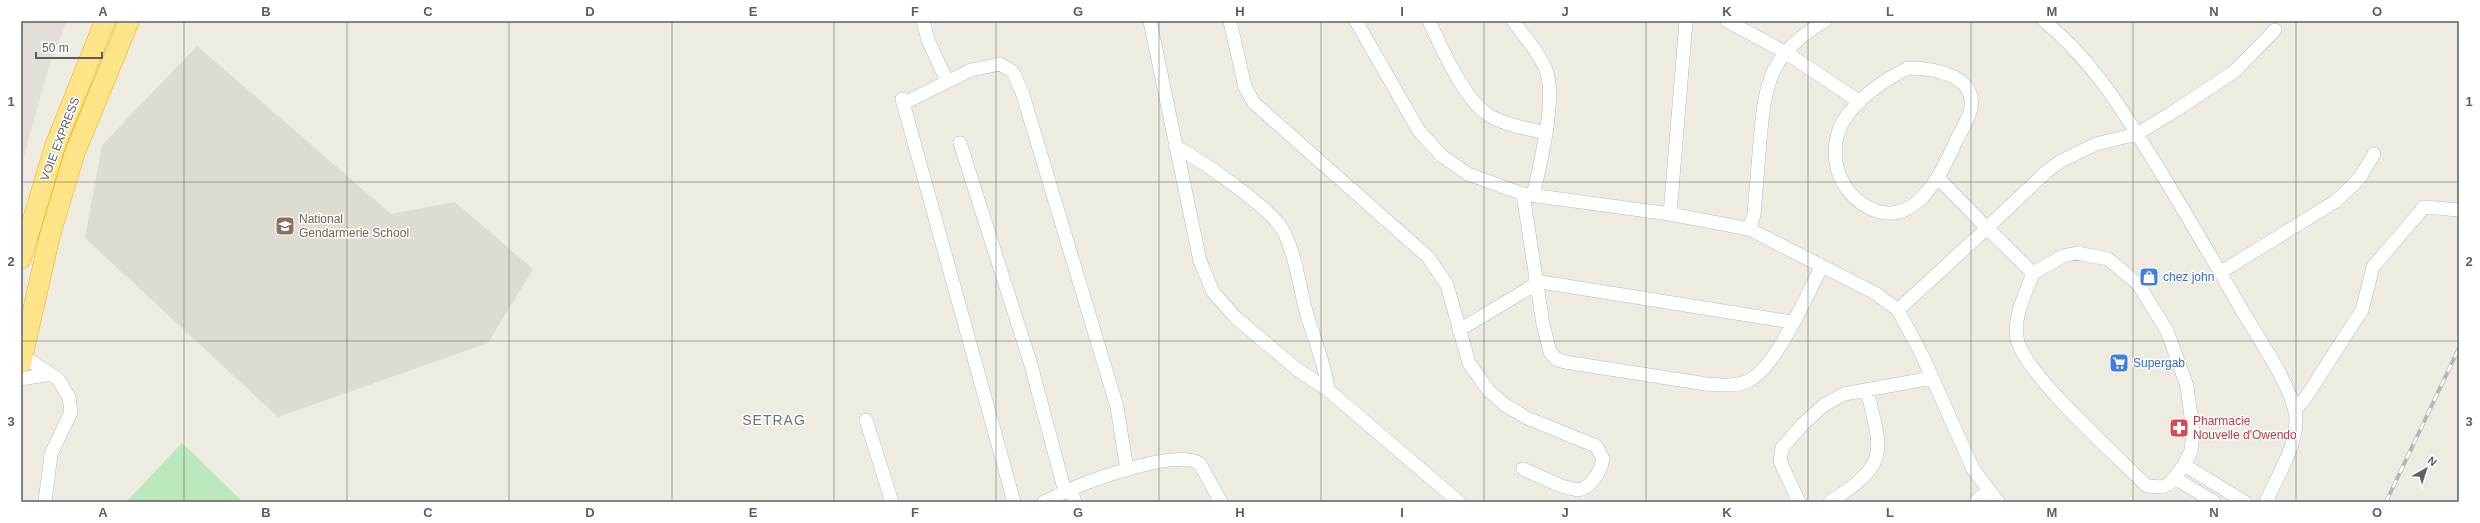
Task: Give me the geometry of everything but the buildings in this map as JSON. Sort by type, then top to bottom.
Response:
[{"type":"highway","name":"VOIE EXPRESS","points":[[21,259],[55,146],[105,21]]},
{"type":"highway","points":[[21,358],[50,235],[75,152],[129,21]]},
{"type":"street","points":[[922,21],[928,40],[947,81]]},
{"type":"street","points":[[1150,21],[1200,261],[1213,292],[1220,302],[1257,336],[1298,370],[1328,390],[1458,502]]},
{"type":"street","points":[[1230,21],[1243,81],[1250,97],[1272,119],[1428,257],[1447,285],[1469,363],[1478,378],[1504,405],[1527,418],[1596,446],[1603,459],[1601,468],[1588,485],[1578,490],[1561,486],[1523,469]]},
{"type":"street","points":[[1356,21],[1409,116],[1430,144],[1468,174],[1528,194],[1670,214],[1750,229],[1875,293],[1898,310],[1908,324],[1973,470],[1998,502]]},
{"type":"street","points":[[1429,21],[1465,89],[1487,114],[1499,120],[1545,133]]},
{"type":"street","points":[[1513,21],[1546,70],[1550,85],[1545,133],[1528,194],[1536,283],[1550,352],[1556,359],[1644,375],[1724,386],[1748,381],[1764,369],[1777,353],[1822,266]]},
{"type":"street","points":[[1670,214],[1686,21]]},
{"type":"street","points":[[1727,21],[1785,52],[1860,102]]},
{"type":"street","points":[[1750,229],[1754,214],[1764,100],[1768,80],[1785,52],[1825,21]]},
{"type":"street","points":[[2044,21],[2076,50],[2097,75],[2137,134],[2221,272],[2283,383],[2295,410],[2296,421],[2290,448],[2266,502]]},
{"type":"street","points":[[1898,310],[2046,172],[2061,161],[2096,144],[2137,134],[2235,71],[2247,60],[2270,30]]},
{"type":"street","points":[[1014,502],[903,101],[972,70],[1000,64],[1008,67],[1017,80],[1117,407],[1127,470]]},
{"type":"street","points":[[1908,68],[1925,68],[1942,72],[1958,79],[1969,94],[1971,108],[1938,178],[1928,190],[1908,208],[1891,212],[1876,211],[1861,204],[1848,192],[1839,178],[1835,147],[1840,130],[1847,115],[1860,102],[1893,75],[1908,68]]},
{"type":"street","points":[[960,143],[1031,365],[1068,490],[1075,502]]},
{"type":"street","points":[[1175,146],[1194,156],[1266,210],[1282,229],[1295,261],[1306,311],[1326,374],[1328,390]]},
{"type":"street","points":[[2221,272],[2336,201],[2359,179],[2374,154]]},
{"type":"street","points":[[1938,178],[2033,273]]},
{"type":"street","points":[[2295,410],[2306,397],[2362,310],[2372,267],[2424,208],[2459,210]]},
{"type":"street","points":[[2077,253],[2089,254],[2108,259],[2138,284],[2167,331],[2187,386],[2193,432],[2191,451],[2176,478],[2162,487],[2147,486],[2036,374],[2020,349],[2016,337],[2019,312],[2033,273],[2064,256],[2077,253]]},
{"type":"street","points":[[1459,330],[1536,283],[1792,322]]},
{"type":"street","points":[[21,358],[58,379],[65,388],[71,412],[51,454],[44,502]]},
{"type":"street","points":[[21,379],[50,374]]},
{"type":"street","points":[[1799,502],[1780,461],[1782,448],[1803,424],[1824,406],[1844,394],[1932,378]]},
{"type":"street","points":[[1830,502],[1864,477],[1875,463],[1879,452],[1879,441],[1867,390]]},
{"type":"street","points":[[866,420],[892,502]]},
{"type":"street","points":[[1044,502],[1068,490],[1127,470],[1176,459],[1195,461],[1205,472],[1221,502]]},
{"type":"street","points":[[2184,465],[2245,502]]},
{"type":"street","points":[[2176,478],[2214,502]]},
{"type":"street","points":[[1975,502],[1988,491]]},
{"type":"shaded area","points":[[21,21],[67,21],[50,63],[21,167]]},
{"type":"shaded area","name":"National Gendarmerie School","points":[[197,46],[391,214],[455,202],[533,269],[488,343],[278,417],[85,238],[102,145]]},
{"type":"green space","points":[[182,443],[243,502],[126,502]]},
{"type":"railway","points":[[2386,502],[2459,348]]},
{"type":"place","name":"National Gendarmerie School","points":[[285,226]]},
{"type":"place","name":"chez john","points":[[2149,277]]},
{"type":"place","name":"Supergab","points":[[2119,363]]},
{"type":"place","name":"Pharmacie Nouvelle d'Owendo","points":[[2179,428]]},
{"type":"district","name":"SETRAG","points":[[774,420]]}]
